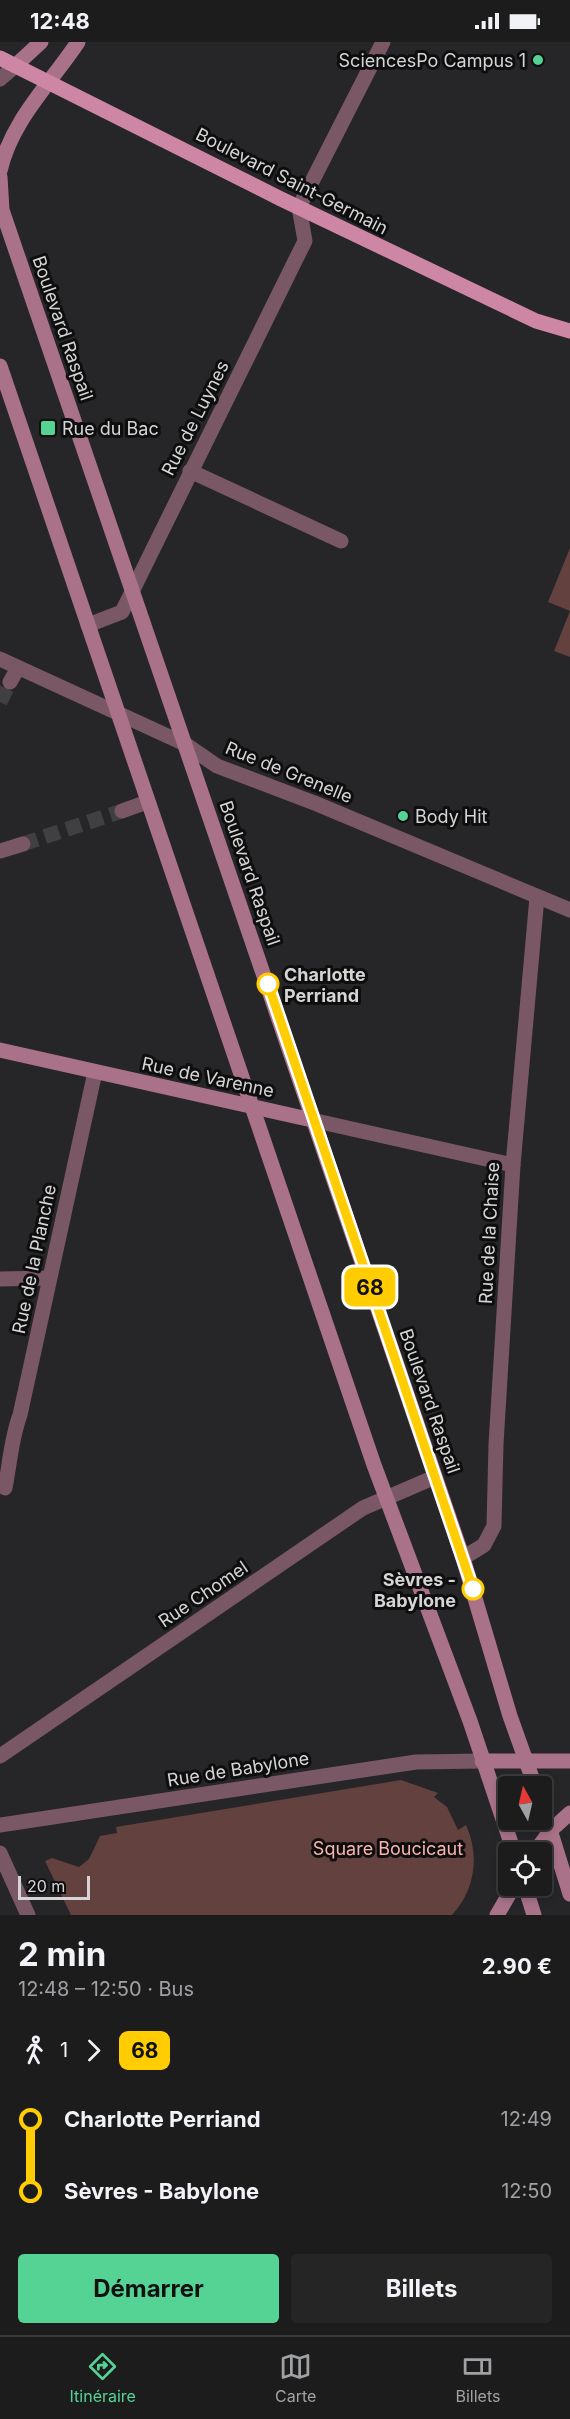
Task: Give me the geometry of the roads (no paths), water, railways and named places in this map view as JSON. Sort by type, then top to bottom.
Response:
[{"type":"main road","points":[[15,66],[41,42]]},
{"type":"main road","points":[[0,171],[4,153],[15,129],[78,42]]},
{"type":"main road","name":"Boulevard Saint-Germain","points":[[0,57],[299,207],[536,321],[570,331]]},
{"type":"main road","name":"Boulevard Raspail","points":[[0,177],[2,210],[463,1558],[531,1776]]},
{"type":"main road","points":[[0,366],[386,1498],[510,1842]]},
{"type":"main road","name":"Rue de Varenne","points":[[0,1050],[312,1120]]},
{"type":"main road","points":[[482,1761],[570,1761]]},
{"type":"main road","points":[[552,1829],[570,1813]]},
{"type":"main road","points":[[542,1842],[551,1830]]},
{"type":"main road","points":[[551,1830],[570,1894]]},
{"type":"main road","points":[[497,1915],[508,1896]]},
{"type":"main road","points":[[528,1896],[534,1915]]},
{"type":"street","points":[[299,207],[383,42]]},
{"type":"street","points":[[0,79],[15,66]]},
{"type":"street","name":"Rue de Luynes","points":[[88,625],[122,612],[131,589],[304,241],[299,207]]},
{"type":"street","points":[[190,471],[341,541]]},
{"type":"street","name":"Rue de Grenelle","points":[[0,659],[185,744],[217,765],[317,804],[570,910]]},
{"type":"street","points":[[10,682],[18,668]]},
{"type":"street","points":[[122,811],[147,802]]},
{"type":"street","points":[[0,851],[23,844]]},
{"type":"street","name":"Rue de la Chaise","points":[[463,1558],[484,1545],[494,1526],[496,1444],[513,1164],[537,897]]},
{"type":"street","name":"Rue de la Planche","points":[[5,1488],[13,1447],[6,1440],[20,1415],[94,1072]]},
{"type":"street","name":"Rue de Varenne","points":[[312,1120],[513,1164]]},
{"type":"street","points":[[0,1279],[49,1278]]},
{"type":"street","name":"Rue Chomel","points":[[0,1756],[363,1508],[435,1477]]},
{"type":"street","name":"Rue de Babylone","points":[[0,1825],[416,1762],[482,1761]]},
{"type":"street","points":[[0,1852],[28,1915]]},
{"type":"tunnel","points":[[0,702],[10,682]]},
{"type":"tunnel","points":[[23,844],[122,811]]},
{"type":"place","name":"SciencesPo Campus 1","points":[[538,60]]},
{"type":"place","name":"Rue du Bac","points":[[48,428]]},
{"type":"place","name":"Body Hit","points":[[403,816]]},
{"type":"place","name":"Charlotte Perriand","points":[[268,984]]},
{"type":"place","name":"Sèvres - Babylone","points":[[473,1589]]},
{"type":"park label","name":"Square Boucicaut","points":[[388,1848]]}]
